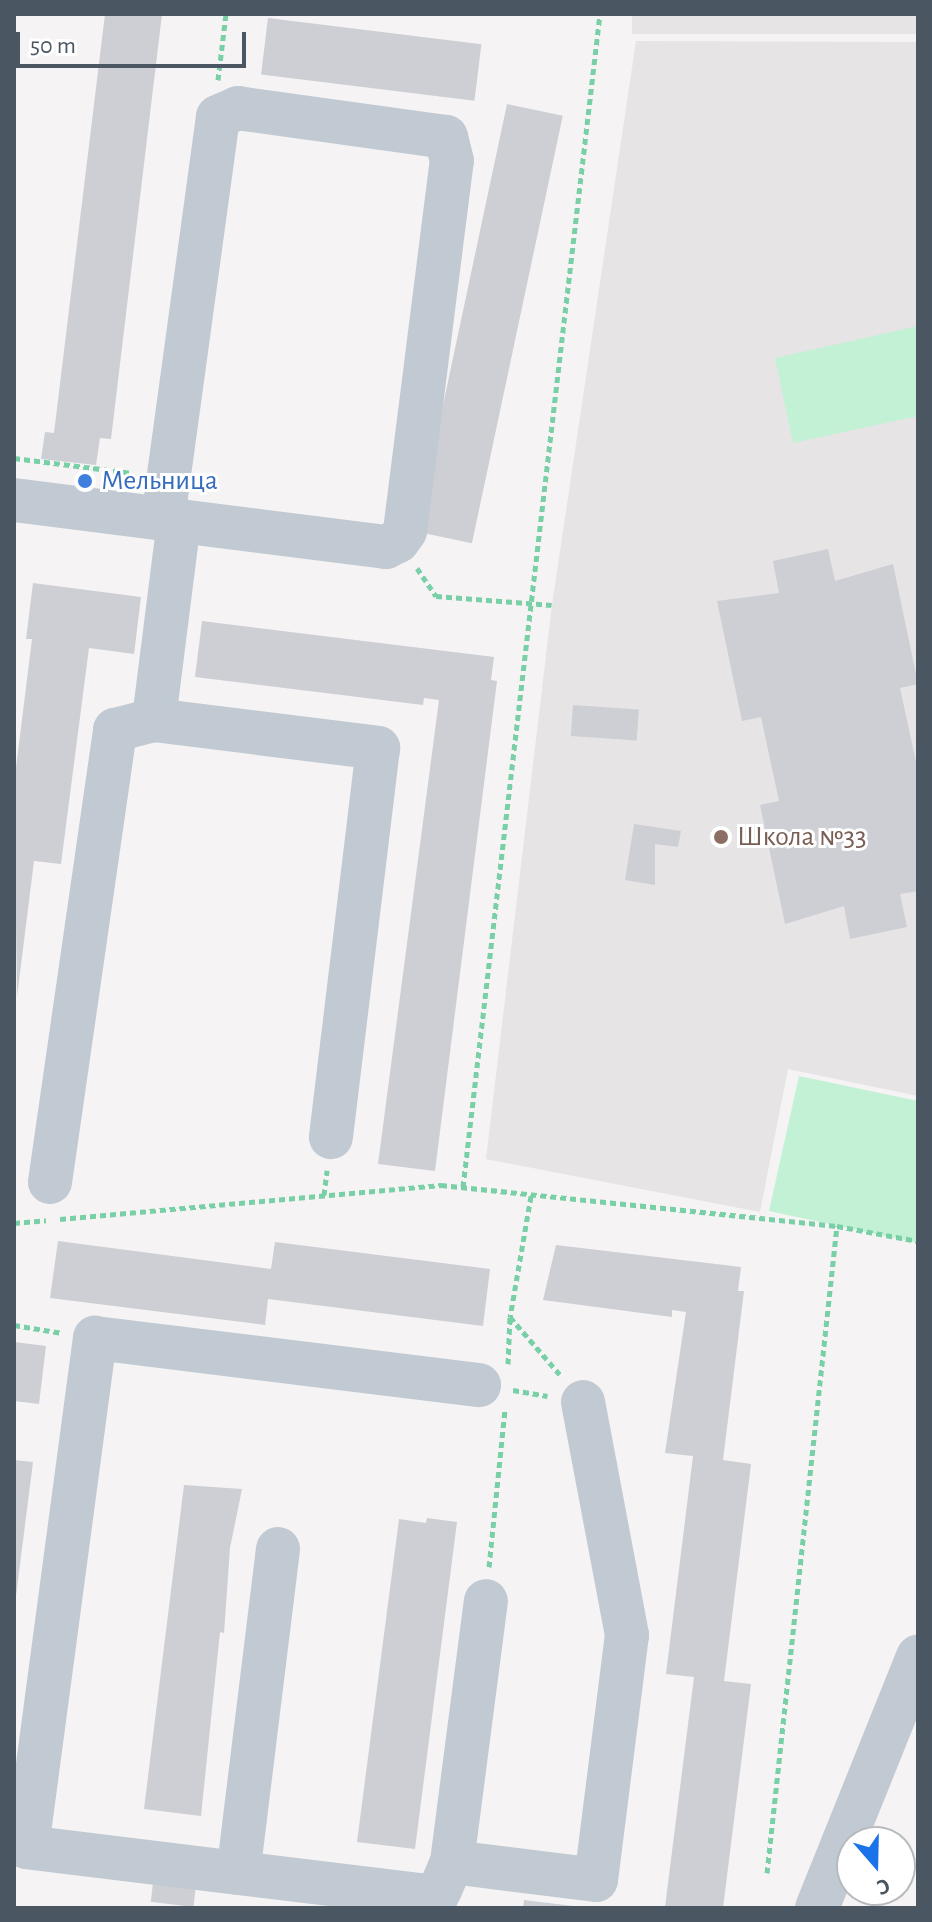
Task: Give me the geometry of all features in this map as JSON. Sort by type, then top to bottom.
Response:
[{"type":"street","points":[[14,500],[170,506],[386,547],[398,541],[405,531],[452,146],[437,133],[227,110],[213,125],[170,506],[154,720]]},
{"type":"street","points":[[50,1182],[115,730],[154,720],[378,748],[331,1137]]},
{"type":"street","points":[[493,1387],[95,1338],[27,1847],[238,1873],[444,1889],[596,1880],[627,1635],[583,1402]]},
{"type":"street","points":[[238,1873],[278,1549]]},
{"type":"street","points":[[444,1889],[486,1601]]},
{"type":"street","points":[[817,1908],[918,1657]]},
{"type":"path","points":[[226,14],[216,73],[227,110]]},
{"type":"path","points":[[463,1187],[600,14]]},
{"type":"path","points":[[14,458],[170,506]]},
{"type":"path","points":[[436,596],[552,605]]},
{"type":"path","points":[[14,1223],[441,1185],[837,1226],[918,1241]]},
{"type":"path","points":[[486,1601],[493,1387],[510,1317],[531,1196]]},
{"type":"path","points":[[767,1873],[837,1226]]},
{"type":"path","points":[[510,1317],[583,1402]]},
{"type":"path","points":[[14,1325],[95,1338]]},
{"type":"path","points":[[493,1387],[583,1402]]},
{"type":"shaded area","points":[[632,14],[918,14],[918,34],[632,34]]},
{"type":"shaded area","name":"Школа №33","points":[[636,41],[918,42],[918,1096],[788,1069],[760,1212],[486,1159],[552,605]]},
{"type":"green space","points":[[918,326],[918,416],[793,443],[775,358]]},
{"type":"green space","points":[[799,1076],[918,1101],[918,1243],[769,1211]]},
{"type":"building","points":[[105,14],[162,14],[111,439],[100,438],[96,465],[41,459],[45,432],[54,433]]},
{"type":"building","points":[[268,18],[481,44],[474,101],[261,75]]},
{"type":"building","points":[[507,104],[563,116],[472,543],[416,531]]},
{"type":"building","name":"Мельница","points":[[85,474],[91,476],[91,488],[85,490],[79,488],[77,482],[79,476]]},
{"type":"building","points":[[828,549],[835,581],[893,564],[918,684],[900,688],[918,771],[918,891],[900,894],[907,927],[850,939],[844,906],[785,924],[760,805],[779,801],[761,717],[742,721],[717,601],[779,593],[773,561]]},
{"type":"building","points":[[33,583],[141,597],[134,654],[89,648],[61,864],[34,861],[17,997],[14,784],[32,639],[26,639]]},
{"type":"building","points":[[202,621],[494,657],[491,680],[497,681],[435,1171],[378,1164],[439,700],[424,698],[423,705],[195,677]]},
{"type":"building","points":[[573,705],[639,710],[637,741],[571,736]]},
{"type":"building","points":[[634,824],[681,831],[678,847],[655,844],[655,885],[625,880]]},
{"type":"building","points":[[58,1241],[271,1269],[275,1242],[490,1269],[483,1326],[268,1299],[265,1325],[50,1298]]},
{"type":"building","points":[[556,1245],[741,1267],[738,1291],[744,1291],[723,1460],[751,1464],[724,1681],[751,1684],[723,1908],[665,1907],[694,1677],[666,1674],[693,1456],[665,1453],[686,1312],[672,1310],[672,1317],[543,1300]]},
{"type":"building","points":[[14,1342],[46,1346],[39,1404],[14,1401]]},
{"type":"building","points":[[14,1460],[33,1462],[16,1596],[14,1596]]},
{"type":"building","points":[[184,1485],[242,1489],[230,1548],[224,1633],[220,1632],[201,1816],[144,1809]]},
{"type":"building","points":[[427,1518],[457,1522],[415,1849],[357,1842],[399,1519],[426,1523]]},
{"type":"building","points":[[154,1875],[197,1880],[193,1907],[151,1902]]},
{"type":"building","points":[[524,1900],[573,1906],[573,1908],[523,1908]]},
{"type":"place","name":"Мельница","points":[[85,481]]},
{"type":"place","name":"Школа №33","points":[[721,837]]}]
